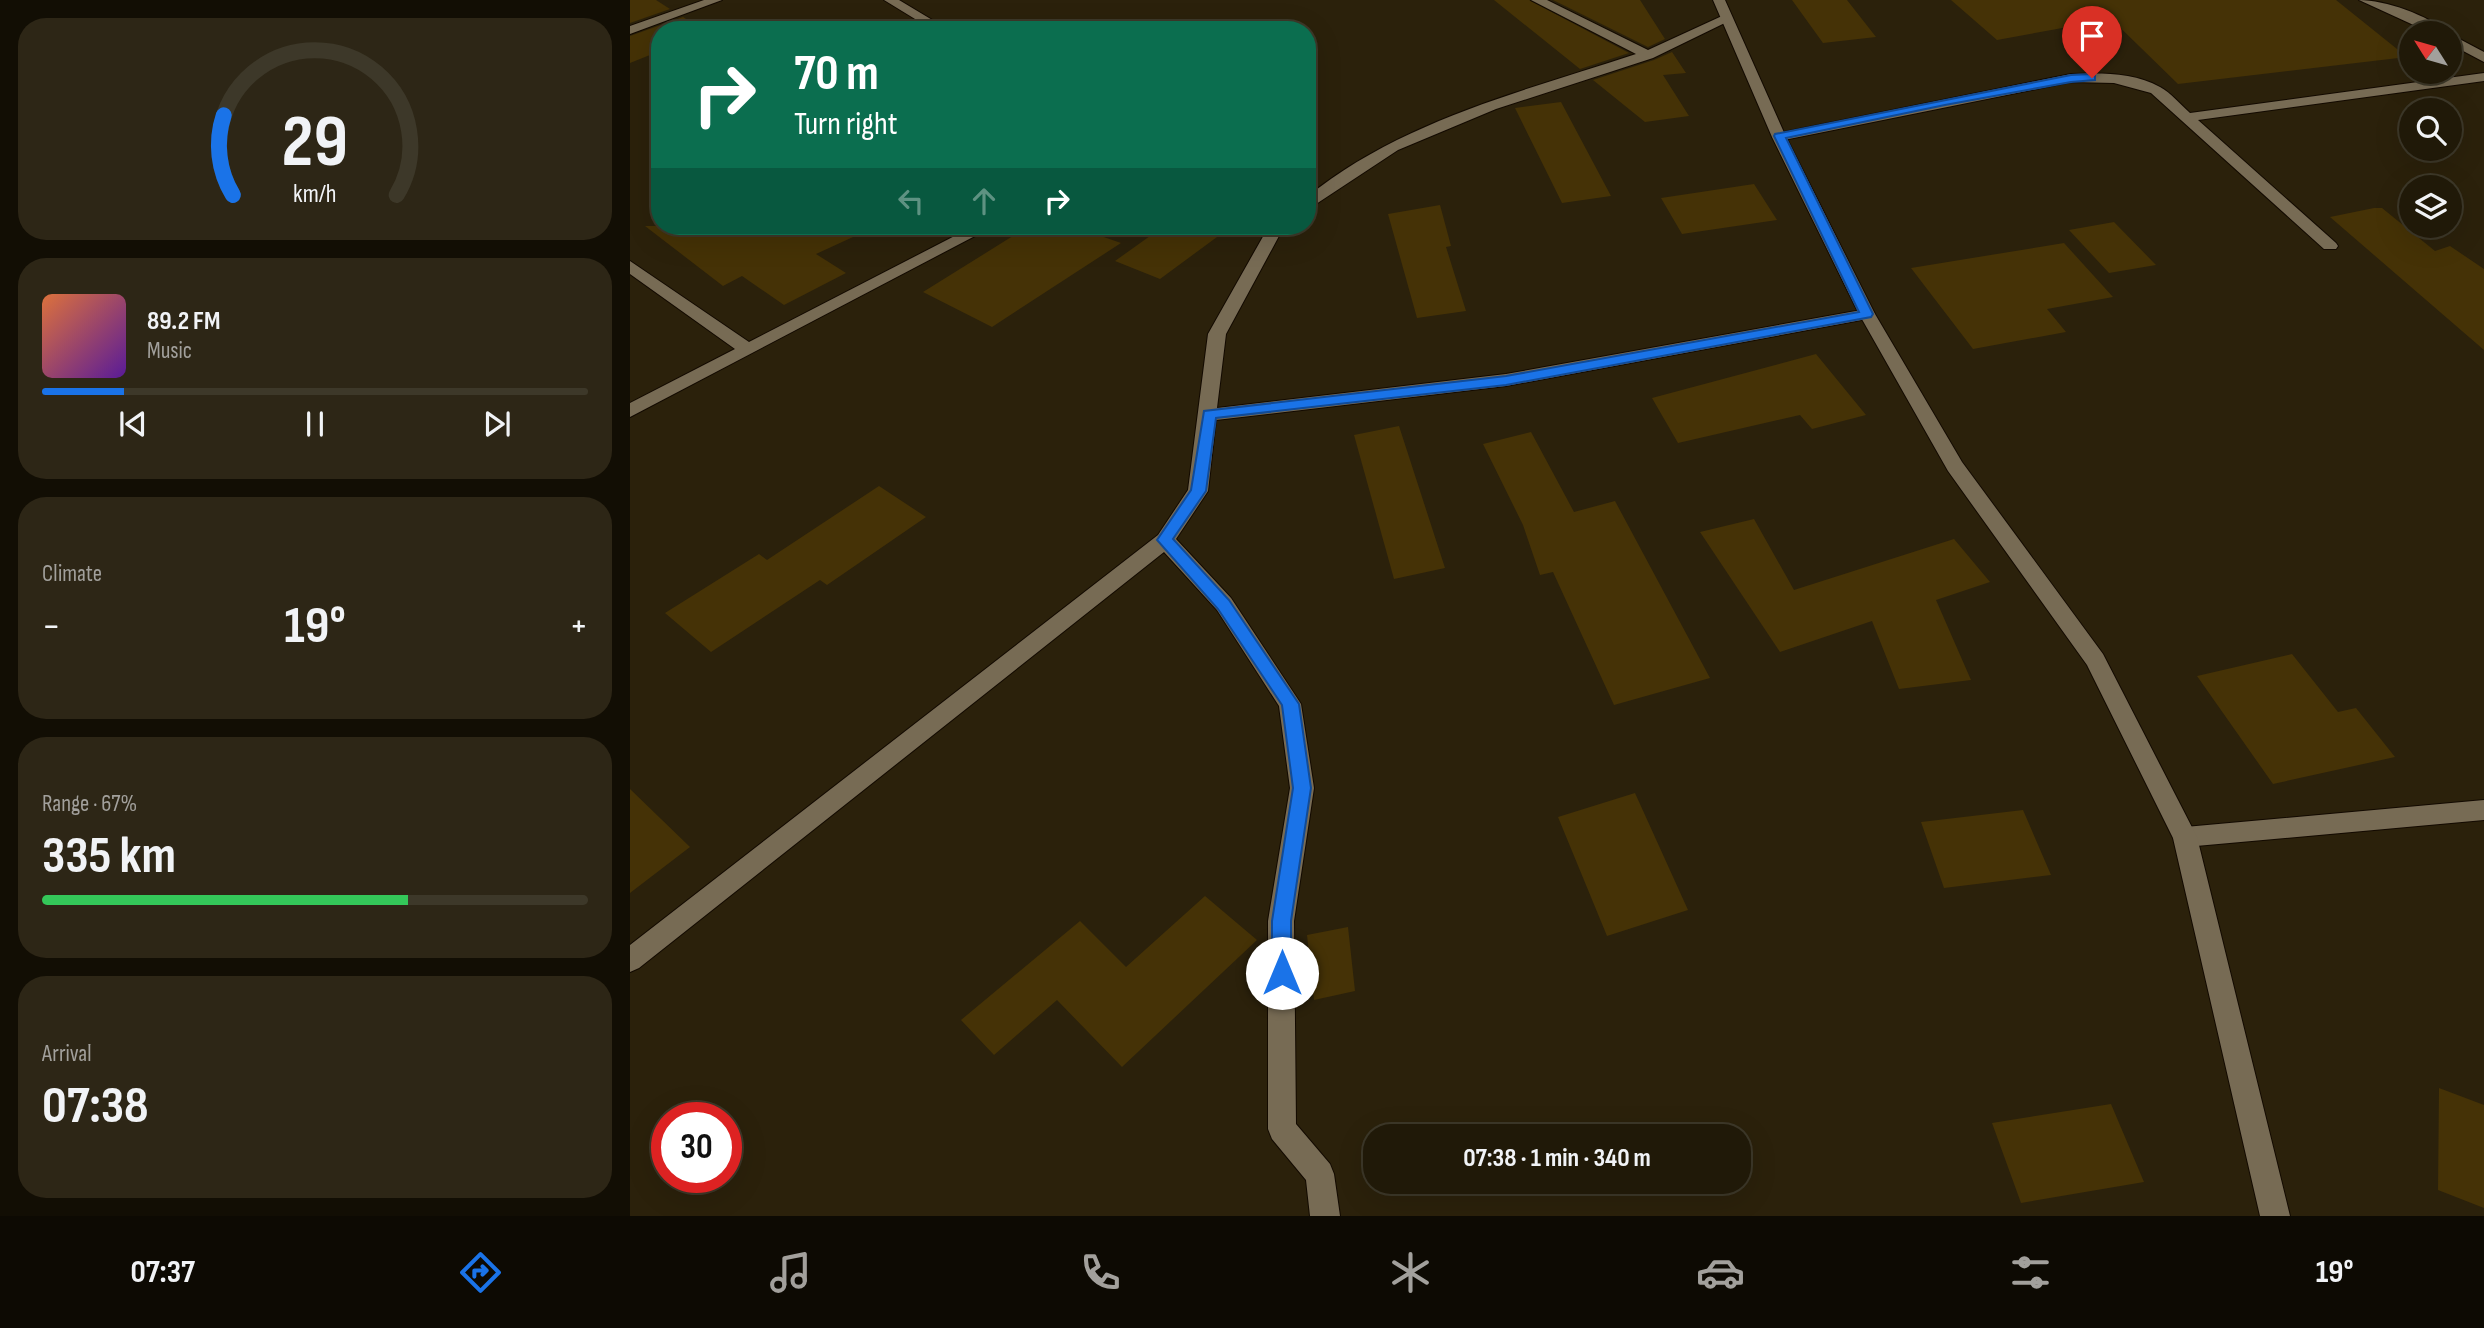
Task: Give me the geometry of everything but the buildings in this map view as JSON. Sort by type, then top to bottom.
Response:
[{"type":"street","points":[[656,21],[716,0]]},
{"type":"street","points":[[890,0],[927,21]]},
{"type":"street","points":[[1537,0],[1648,55]]},
{"type":"street","points":[[2365,0],[2416,21]]},
{"type":"street","points":[[1316,198],[1330,186],[1393,148],[1491,106],[1648,55],[1723,10],[1779,136],[1867,314],[1955,466],[2095,660],[2185,836],[2275,1216]]},
{"type":"street","points":[[630,30],[651,23]]},
{"type":"street","points":[[2462,45],[2484,58]]},
{"type":"street","points":[[1779,136],[1945,102],[2085,78],[2112,77],[2138,82],[2156,90],[2189,117],[2330,246]]},
{"type":"street","points":[[2189,117],[2484,78]]},
{"type":"street","points":[[1316,186],[1330,186]]},
{"type":"street","points":[[630,411],[969,235]]},
{"type":"street","points":[[630,960],[1165,540],[1198,491],[1217,334],[1269,235]]},
{"type":"street","points":[[630,265],[747,349]]},
{"type":"street","points":[[1209,415],[1506,380],[1867,314]]},
{"type":"street","points":[[1165,540],[1224,604],[1290,704],[1302,788],[1282,921],[1282,1129],[1320,1174],[1325,1216]]},
{"type":"street","points":[[2185,836],[2484,810]]},
{"type":"route","points":[[1282,973],[1282,921],[1302,788],[1290,704],[1224,604],[1165,540],[1198,491],[1209,415],[1506,380],[1867,314],[1779,136],[2071,78],[2092,78]]}]
